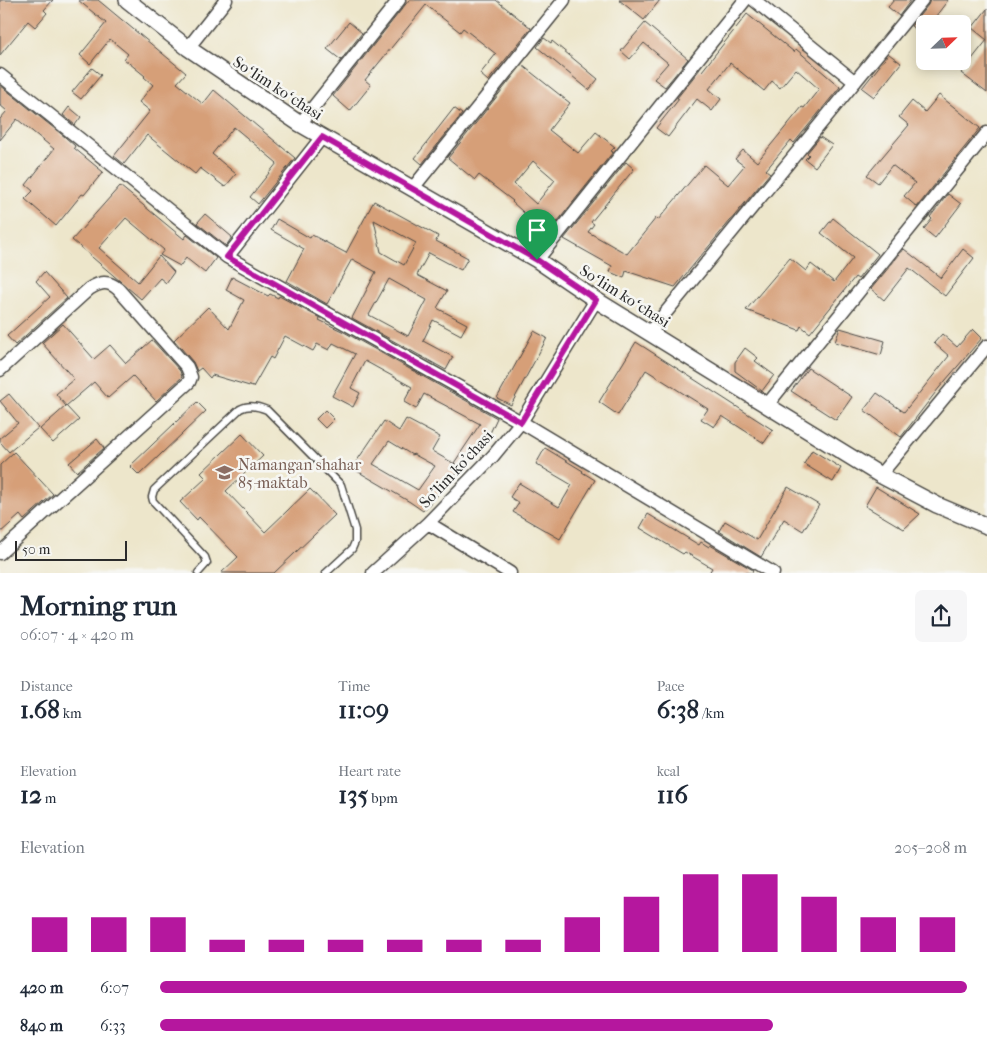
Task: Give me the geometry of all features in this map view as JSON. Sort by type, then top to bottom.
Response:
[{"type":"street","name":"Soʻlim koʻchasi","points":[[127,0],[188,48],[300,124],[537,260],[596,300],[880,475],[937,505],[987,526]]},
{"type":"street","points":[[188,48],[226,0]]},
{"type":"street","points":[[300,124],[399,0]]},
{"type":"street","points":[[413,188],[564,0]]},
{"type":"street","points":[[537,260],[745,0]]},
{"type":"street","points":[[754,0],[855,82]]},
{"type":"street","points":[[649,333],[922,0]]},
{"type":"street","points":[[0,75],[227,257],[521,422],[773,573]]},
{"type":"street","points":[[767,406],[987,133]]},
{"type":"street","points":[[227,257],[322,137]]},
{"type":"street","points":[[0,370],[89,289],[100,282],[106,282],[113,284],[124,296],[187,367],[191,377],[189,382],[0,553]]},
{"type":"street","name":"So'lim ko'chasi","points":[[373,573],[428,523],[493,456],[521,422],[596,300]]},
{"type":"street","points":[[880,475],[987,346]]},
{"type":"street","points":[[428,523],[510,573]]},
{"type":"lane","points":[[198,573],[207,563],[205,557],[153,501],[152,494],[240,409],[248,406],[267,410],[341,485],[355,530],[355,542],[352,550],[326,573]]},
{"type":"building","points":[[0,0],[53,0],[44,10],[47,13],[35,27],[28,21],[0,55]]},
{"type":"building","points":[[78,0],[98,0],[186,73],[177,83],[203,104],[214,90],[295,158],[258,204],[250,197],[277,163],[234,127],[212,154],[236,174],[225,187],[200,168],[195,174],[147,135],[124,164],[114,156],[150,111],[139,102],[153,85],[124,59],[128,54],[110,39],[90,64],[80,55],[106,23]]},
{"type":"building","points":[[409,0],[496,0],[531,28],[488,81],[480,74],[496,54],[463,28],[460,32],[426,5],[365,80],[371,85],[350,111],[333,96]]},
{"type":"building","points":[[619,0],[660,0],[644,20]]},
{"type":"building","points":[[894,0],[911,0],[899,16],[888,7]]},
{"type":"building","points":[[930,0],[948,0],[937,15],[920,15]]},
{"type":"building","points":[[987,9],[987,40],[972,28]]},
{"type":"building","points":[[747,14],[794,52],[796,49],[840,87],[794,143],[791,140],[766,170],[770,173],[675,287],[626,271],[624,278],[610,272],[612,266],[564,239],[626,162],[634,169],[591,222],[594,224],[588,232],[627,254],[656,218],[658,220],[704,165],[728,185],[744,166],[735,159],[743,150],[757,162],[819,89],[796,69],[780,88],[772,81],[764,91],[730,63],[709,89],[721,99],[712,111],[697,99],[668,137],[656,128],[700,69],[702,71]]},
{"type":"building","points":[[916,20],[916,30],[911,26]]},
{"type":"building","points":[[349,22],[362,33],[341,60],[327,49]]},
{"type":"building","points":[[645,23],[688,59],[665,87],[654,79],[668,63],[644,43],[630,59],[621,51]]},
{"type":"building","points":[[544,38],[551,43],[552,41],[598,79],[589,90],[537,47]]},
{"type":"building","points":[[987,40],[987,93],[961,73],[963,70],[971,70],[971,60]]},
{"type":"building","points":[[889,54],[901,63],[874,97],[862,88]]},
{"type":"building","points":[[522,65],[570,103],[549,130],[578,153],[596,132],[615,147],[550,231],[547,229],[545,232],[513,201],[479,175],[475,180],[448,158]],"holes":[[[533,161],[555,180],[536,204],[514,184]]]},
{"type":"building","points":[[92,68],[101,75],[81,99],[72,92]]},
{"type":"building","points":[[0,85],[65,137],[75,146],[74,148],[103,172],[56,226],[25,199],[33,191],[26,185],[54,149],[17,119],[0,140],[0,119],[7,111],[0,105]]},
{"type":"building","points":[[939,95],[980,128],[917,207],[904,196],[915,183],[892,165],[878,183],[867,175],[909,125],[899,117],[912,101],[925,112]]},
{"type":"building","points":[[69,107],[81,117],[75,125],[63,115]]},
{"type":"building","points":[[454,108],[462,114],[422,164],[415,158]]},
{"type":"building","points":[[820,137],[832,145],[815,167],[805,159],[809,155],[807,153]]},
{"type":"building","points":[[120,186],[184,239],[187,235],[216,258],[205,273],[186,258],[180,266],[160,255],[164,250],[126,218],[99,248],[138,282],[159,256],[174,272],[166,283],[160,278],[141,299],[72,240]]},
{"type":"building","points":[[948,194],[961,204],[935,238],[924,229],[932,219],[930,217]]},
{"type":"building","points":[[374,201],[438,236],[436,241],[468,258],[461,270],[429,253],[417,275],[447,291],[437,308],[467,324],[461,335],[433,320],[423,341],[453,357],[446,370],[352,318],[376,272],[352,259],[327,304],[287,281],[304,249],[271,230],[277,219],[310,238],[312,235],[346,253]],"holes":[[[374,220],[416,243],[404,265],[381,252]],[[389,279],[427,300],[408,336],[369,315]]]},
{"type":"building","points":[[205,214],[232,237],[226,246],[197,223]]},
{"type":"building","points":[[833,218],[878,254],[858,279],[855,277],[810,333],[801,326],[799,330],[746,310],[790,258],[806,271],[811,264],[834,282],[853,258],[821,233]]},
{"type":"building","points":[[904,249],[941,278],[963,249],[974,258],[945,296],[909,268],[884,300],[871,289]]},
{"type":"building","points":[[44,272],[67,298],[15,345],[7,336],[50,297],[36,281]]},
{"type":"building","points":[[232,277],[268,296],[270,294],[278,298],[279,296],[497,418],[491,431],[464,469],[462,468],[423,511],[352,468],[384,421],[399,431],[406,419],[440,437],[432,451],[458,466],[454,463],[480,424],[424,394],[416,409],[404,402],[412,387],[365,361],[351,388],[360,393],[353,407],[332,396],[355,354],[333,343],[329,350],[317,344],[313,351],[285,336],[273,359],[270,357],[253,387],[212,375],[210,378],[201,368],[197,371],[193,362],[174,340],[208,307],[229,329],[244,300],[226,290]],"holes":[[[389,441],[435,466],[418,490],[373,464]]]},
{"type":"building","points":[[63,324],[94,359],[110,345],[126,363],[152,340],[180,371],[182,377],[156,401],[133,376],[108,398],[94,382],[66,406],[56,394],[74,379],[42,343]]},
{"type":"building","points":[[840,328],[885,341],[881,355],[835,342]]},
{"type":"building","points":[[973,329],[982,338],[939,388],[901,437],[864,410],[877,393],[904,412],[949,356],[934,343],[942,334],[957,347]]},
{"type":"building","points":[[534,331],[547,338],[511,405],[497,398]]},
{"type":"building","points":[[636,342],[773,430],[764,443],[722,416],[714,427],[701,419],[708,409],[646,370],[618,415],[599,402]]},
{"type":"building","points":[[745,348],[758,358],[755,361],[774,375],[762,391],[735,371],[735,362]]},
{"type":"building","points":[[808,368],[852,397],[836,420],[791,391]]},
{"type":"building","points":[[9,394],[38,428],[9,452],[0,442],[0,438],[18,423],[0,401]]},
{"type":"building","points":[[197,402],[206,411],[139,475],[130,466]]},
{"type":"building","points":[[66,406],[79,420],[53,443],[40,429]]},
{"type":"building","points":[[325,410],[334,419],[325,428],[316,419]]},
{"type":"building","points":[[242,434],[263,456],[226,491],[265,532],[310,489],[335,515],[274,573],[221,573],[238,557],[199,517],[197,520],[180,502],[206,478],[201,473]]},
{"type":"building","points":[[97,439],[104,448],[77,472],[69,463]]},
{"type":"building","points":[[545,448],[595,480],[560,539],[513,512],[519,503],[510,497],[519,483],[559,507],[572,485],[536,464]]},
{"type":"building","points":[[812,450],[841,468],[833,482],[804,464]]},
{"type":"building","points":[[14,452],[53,494],[24,520],[20,515],[0,533],[0,465]]},
{"type":"building","points":[[788,487],[819,505],[803,531],[784,519],[761,557],[719,531],[725,521],[757,540]]},
{"type":"building","points":[[876,487],[920,514],[904,529],[865,506]]},
{"type":"building","points":[[648,514],[699,545],[701,542],[709,547],[710,545],[753,570],[752,573],[709,573],[712,568],[685,552],[683,554],[640,528]]},
{"type":"place","name":"Namangan shahar 85-maktab","points":[[224,473]]},
{"type":"route","points":[[322,137],[537,260],[596,300],[521,422],[227,257],[322,137]]}]
